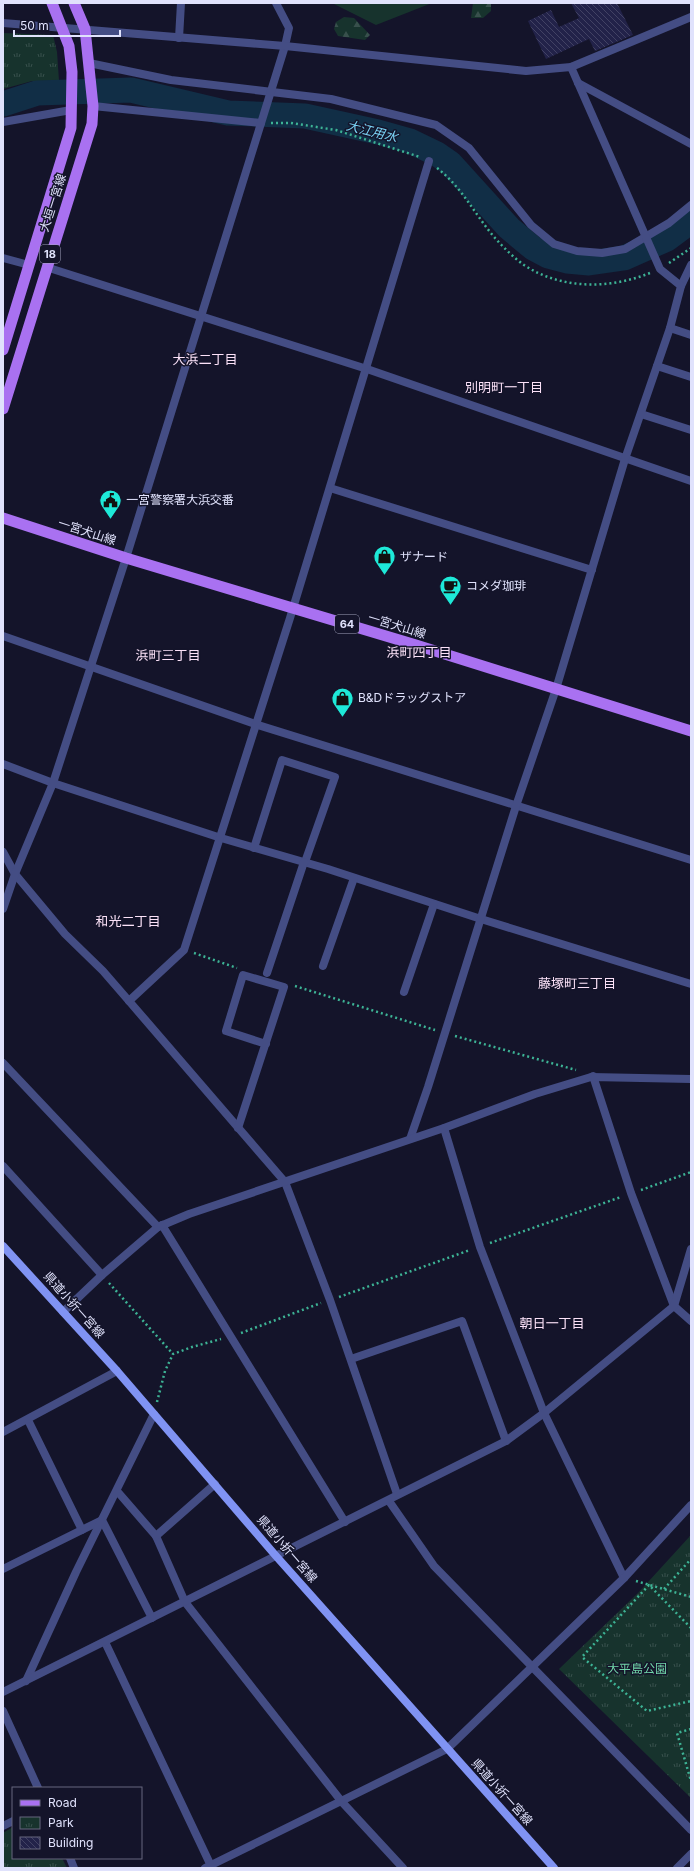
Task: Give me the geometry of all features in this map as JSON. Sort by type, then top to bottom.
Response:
[{"type":"main road","name":"大垣一宮線","points":[[3,350],[71,128],[72,72],[69,46],[63,27],[52,3]]},
{"type":"main road","name":"大垣一宮線","points":[[3,409],[46,267],[92,124],[93,102],[85,29],[74,3]]},
{"type":"main road","name":"一宮犬山線","points":[[3,518],[126,558],[293,607],[691,731]]},
{"type":"main road","name":"県道小折一宮線","points":[[3,1246],[117,1370],[276,1556],[554,1868]]},
{"type":"street","points":[[179,38],[181,3]]},
{"type":"street","points":[[3,909],[15,874],[53,783],[126,558],[200,315],[285,46],[289,28],[276,3]]},
{"type":"street","points":[[3,23],[285,46],[526,71],[571,67],[691,17]]},
{"type":"street","points":[[89,65],[171,80],[270,94],[331,99],[436,124],[469,148],[531,225],[554,244],[577,251],[602,253],[625,249],[647,239],[670,223],[691,205]]},
{"type":"street","points":[[571,67],[659,266],[681,286]]},
{"type":"street","points":[[578,83],[691,144]]},
{"type":"street","points":[[93,102],[262,121]]},
{"type":"street","points":[[3,122],[71,106]]},
{"type":"street","points":[[129,1001],[184,950],[221,838],[255,724],[330,488],[429,161]]},
{"type":"street","points":[[3,258],[29,265]]},
{"type":"street","points":[[410,1139],[516,806],[556,689],[625,459],[642,414],[670,328],[681,286],[691,265]]},
{"type":"street","points":[[46,267],[366,369],[691,481]]},
{"type":"street","points":[[670,328],[691,335]]},
{"type":"street","points":[[657,366],[691,377]]},
{"type":"street","points":[[642,414],[691,430]]},
{"type":"street","points":[[330,488],[592,570]]},
{"type":"street","points":[[3,636],[255,724],[691,860]]},
{"type":"street","points":[[254,848],[282,760],[335,778],[267,973]]},
{"type":"street","points":[[3,764],[53,783],[221,838],[305,862],[480,919],[691,984]]},
{"type":"street","points":[[3,852],[15,874],[65,934],[103,971],[285,1182],[330,1300],[398,1494]]},
{"type":"street","points":[[323,966],[354,878]]},
{"type":"street","points":[[404,992],[434,904]]},
{"type":"street","points":[[238,1128],[266,1044],[284,988],[243,975],[226,1031],[266,1044]]},
{"type":"street","points":[[3,1063],[160,1226],[232,1337],[345,1522]]},
{"type":"street","points":[[63,1312],[102,1275],[160,1226],[189,1214],[444,1128],[535,1094],[592,1077],[691,1079]]},
{"type":"street","points":[[592,1077],[631,1193],[674,1306],[691,1321]]},
{"type":"street","points":[[444,1128],[480,1247],[544,1414],[624,1578]]},
{"type":"street","points":[[3,1166],[102,1275]]},
{"type":"street","points":[[3,1692],[389,1501],[398,1494],[506,1442],[544,1414],[674,1306],[691,1249]]},
{"type":"street","points":[[351,1359],[462,1321],[506,1442]]},
{"type":"street","points":[[3,1432],[28,1420],[117,1370]]},
{"type":"street","points":[[26,1681],[76,1572],[154,1414]]},
{"type":"street","points":[[28,1420],[82,1530]]},
{"type":"street","points":[[156,1536],[214,1484]]},
{"type":"street","points":[[117,1491],[156,1536],[185,1602],[342,1802],[403,1868]]},
{"type":"street","points":[[389,1501],[434,1566],[691,1830]]},
{"type":"street","points":[[105,1642],[210,1867],[447,1749],[624,1578],[691,1505]]},
{"type":"street","points":[[3,1569],[102,1520]]},
{"type":"street","points":[[102,1520],[152,1618]]},
{"type":"street","points":[[3,1712],[38,1787]]},
{"type":"street","points":[[3,1826],[12,1822]]},
{"type":"street","points":[[677,1868],[691,1854]]},
{"type":"path","points":[[262,121],[291,123],[336,130],[414,154],[429,161],[454,182],[495,237],[512,255],[524,265],[544,276],[585,284],[609,285],[631,280],[691,248]]},
{"type":"path","points":[[184,950],[244,970]]},
{"type":"path","points":[[293,986],[445,1033],[583,1072],[592,1077]]},
{"type":"path","points":[[154,1414],[165,1371],[173,1354],[192,1347],[232,1337],[330,1300],[691,1172]]},
{"type":"path","points":[[102,1275],[173,1354]]},
{"type":"path","points":[[664,1589],[691,1560]]},
{"type":"path","points":[[624,1578],[691,1597]]},
{"type":"path","points":[[649,1585],[691,1628]]},
{"type":"path","points":[[649,1585],[582,1657],[647,1711],[691,1701]]},
{"type":"path","points":[[691,1729],[678,1733],[691,1781]]},
{"type":"green space","points":[[332,3],[432,3],[376,25]]},
{"type":"green space","points":[[473,3],[491,3],[491,11],[483,18],[471,18]]},
{"type":"green space","points":[[344,17],[354,18],[370,35],[365,40],[338,36],[334,29],[336,22]]},
{"type":"green space","points":[[3,33],[53,35],[57,52],[59,81],[32,81],[3,89]]},
{"type":"green space","name":"大平島公園","points":[[691,1535],[691,1798],[559,1669],[638,1593]]},
{"type":"green space","points":[[12,1828],[12,1859],[62,1859],[67,1868],[3,1868],[3,1833]]},
{"type":"building","points":[[571,3],[617,3],[633,35],[595,51],[589,39],[546,59],[528,21],[551,10],[559,27],[579,18]]},
{"type":"waterway","name":"大江用水","points":[[3,104],[37,93],[131,90],[228,113],[305,116],[378,132],[410,141],[437,154],[450,163],[509,228],[533,248],[548,256],[567,261],[589,263],[624,258],[667,239],[691,221]]},
{"type":"place","name":"一宮警察署大浜交番","points":[[110,520]]},
{"type":"place","name":"ザナード","points":[[385,576]]},
{"type":"place","name":"コメダ珈琲","points":[[450,606]]},
{"type":"place","name":"B&Dドラッグストア","points":[[343,718]]},
{"type":"district","name":"大浜二丁目","points":[[205,359]]},
{"type":"district","name":"別明町一丁目","points":[[504,387]]},
{"type":"district","name":"浜町四丁目","points":[[419,652]]},
{"type":"district","name":"浜町三丁目","points":[[168,655]]},
{"type":"district","name":"和光二丁目","points":[[128,921]]},
{"type":"district","name":"藤塚町三丁目","points":[[577,983]]},
{"type":"district","name":"朝日一丁目","points":[[552,1323]]}]
